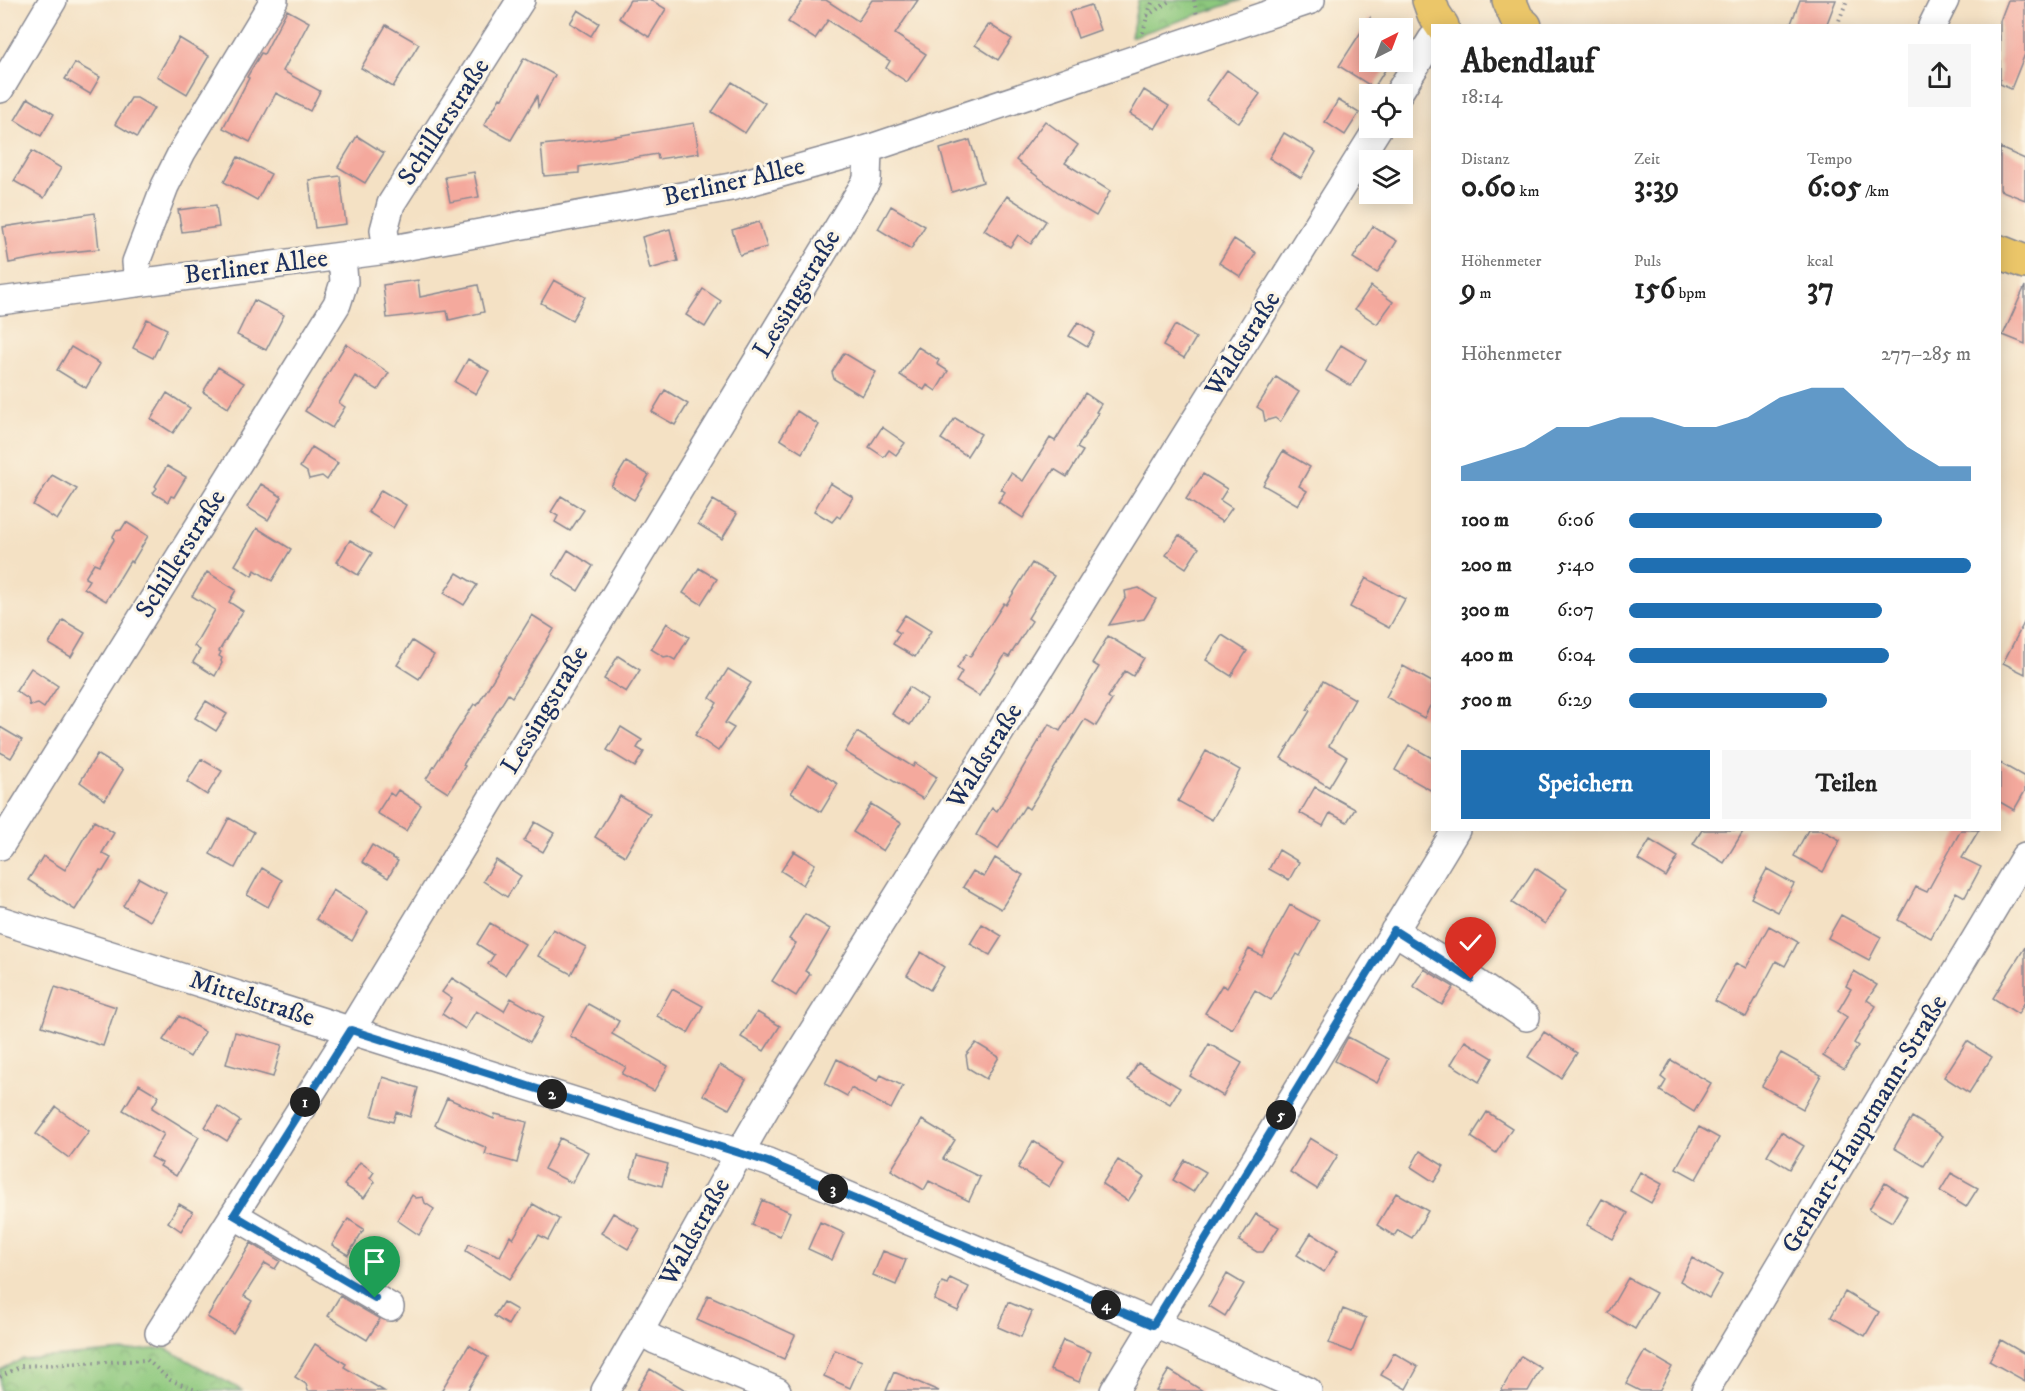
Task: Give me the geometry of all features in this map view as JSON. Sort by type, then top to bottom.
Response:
[{"type":"main road","points":[[1496,24],[1506,10],[1508,0]]},
{"type":"main road","points":[[1508,0],[1517,19],[1523,24]]},
{"type":"main road","points":[[2001,252],[2025,262]]},
{"type":"street","points":[[0,89],[53,0]]},
{"type":"street","points":[[138,283],[136,262],[165,186],[182,152],[274,0]]},
{"type":"street","name":"Schillerstraße","points":[[387,250],[384,230],[391,204],[521,0]]},
{"type":"street","name":"Berliner Allee","points":[[0,301],[387,250],[731,187],[868,149],[1311,0]]},
{"type":"street","points":[[1933,24],[1945,0]]},
{"type":"street","points":[[1404,84],[1431,41]]},
{"type":"street","name":"Waldstraße","points":[[605,1391],[739,1152],[1372,138]]},
{"type":"street","name":"Lessingstraße","points":[[159,1333],[351,1030],[867,180],[868,149]]},
{"type":"street","name":"Schillerstraße","points":[[0,846],[337,304],[344,282],[342,256]]},
{"type":"street","points":[[1114,1391],[1455,831]]},
{"type":"street","name":"Gerhart-Hauptmann-Straße","points":[[1704,1391],[2025,856]]},
{"type":"street","name":"Mittelstraße","points":[[0,920],[768,1162],[1308,1391]]},
{"type":"street","points":[[1394,930],[1526,1017]]},
{"type":"street","points":[[234,1215],[390,1307]]},
{"type":"street","points":[[640,1331],[654,1340],[777,1391]]},
{"type":"path","points":[[1143,36],[1147,16],[1154,0]]},
{"type":"path","points":[[1147,16],[1171,0]]},
{"type":"path","points":[[1194,0],[1197,17]]},
{"type":"path","points":[[1838,24],[1847,0]]},
{"type":"path","points":[[0,1377],[21,1366],[147,1360],[170,1380],[198,1391]]},
{"type":"green space","points":[[1138,0],[1242,0],[1131,37]]},
{"type":"green space","points":[[165,1348],[243,1391],[0,1391],[0,1370],[22,1359]]},
{"type":"building","points":[[630,0],[651,0],[666,9],[649,37],[619,18]]},
{"type":"building","points":[[803,0],[826,0],[858,21],[872,0],[918,0],[895,34],[926,54],[907,82],[886,68],[890,61],[828,20],[815,39],[788,22]]},
{"type":"building","points":[[1800,0],[1836,0],[1827,24],[1791,24]]},
{"type":"building","points":[[2008,0],[2025,0],[2025,54],[2011,89],[2001,84],[2000,21]]},
{"type":"building","points":[[1091,5],[1100,30],[1078,38],[1069,12]]},
{"type":"building","points":[[287,10],[309,22],[283,71],[320,91],[310,111],[276,93],[250,142],[223,128],[249,78],[247,77],[261,53],[264,54]]},
{"type":"building","points":[[578,10],[599,23],[591,36],[570,23]]},
{"type":"building","points":[[989,24],[1012,39],[998,60],[975,45]]},
{"type":"building","points":[[386,25],[419,44],[393,87],[361,68]]},
{"type":"building","points":[[1359,35],[1359,72],[1384,72],[1376,84],[1368,84],[1339,66]]},
{"type":"building","points":[[179,38],[209,56],[187,94],[157,76]]},
{"type":"building","points":[[524,58],[555,75],[538,107],[537,96],[511,140],[484,125],[500,98],[502,99]]},
{"type":"building","points":[[75,63],[100,77],[90,94],[65,79]]},
{"type":"building","points":[[1227,70],[1260,94],[1239,123],[1206,100]]},
{"type":"building","points":[[732,82],[765,103],[745,133],[712,112]]},
{"type":"building","points":[[1144,90],[1169,106],[1155,129],[1130,114]]},
{"type":"building","points":[[28,98],[54,114],[41,136],[15,120]]},
{"type":"building","points":[[131,98],[137,98],[154,108],[137,137],[115,124]]},
{"type":"building","points":[[1338,100],[1359,113],[1345,135],[1325,122]]},
{"type":"building","points":[[1045,121],[1078,145],[1065,163],[1110,191],[1096,216],[1067,199],[1016,160]]},
{"type":"building","points":[[694,123],[699,153],[658,159],[657,154],[579,167],[579,173],[544,176],[541,145],[592,140]]},
{"type":"building","points":[[1284,133],[1316,152],[1301,178],[1269,158]]},
{"type":"building","points":[[357,136],[384,153],[365,183],[338,167]]},
{"type":"building","points":[[970,140],[983,182],[952,192],[940,149]]},
{"type":"building","points":[[2001,148],[2025,159],[2025,200],[2001,190]]},
{"type":"building","points":[[32,151],[61,168],[44,198],[14,181]]},
{"type":"building","points":[[238,157],[271,174],[257,200],[224,182]]},
{"type":"building","points":[[474,172],[479,197],[450,202],[445,177]]},
{"type":"building","points":[[340,176],[346,224],[315,228],[309,180]]},
{"type":"building","points":[[1007,196],[1046,221],[1031,244],[1018,235],[1010,247],[984,230]]},
{"type":"building","points":[[216,205],[219,227],[182,232],[178,210]]},
{"type":"building","points":[[891,206],[925,226],[911,249],[878,229]]},
{"type":"building","points":[[95,213],[99,249],[51,254],[9,263],[3,227]]},
{"type":"building","points":[[759,222],[767,247],[740,255],[732,230]]},
{"type":"building","points":[[1373,226],[1397,241],[1377,273],[1353,258]]},
{"type":"building","points":[[670,229],[678,261],[650,269],[642,237]]},
{"type":"building","points":[[1234,239],[1256,253],[1241,277],[1219,263]]},
{"type":"building","points":[[418,280],[420,297],[478,285],[484,312],[449,320],[447,311],[387,318],[383,285]]},
{"type":"building","points":[[554,280],[585,297],[572,320],[541,303]]},
{"type":"building","points":[[1371,286],[1393,302],[1377,324],[1355,309]]},
{"type":"building","points":[[2025,286],[2025,344],[2003,335]]},
{"type":"building","points":[[703,289],[721,301],[705,327],[686,315]]},
{"type":"building","points":[[254,300],[284,315],[266,350],[237,335]]},
{"type":"building","points":[[147,319],[167,329],[153,358],[133,348]]},
{"type":"building","points":[[1078,322],[1095,333],[1087,347],[1069,336]]},
{"type":"building","points":[[1175,325],[1196,338],[1184,358],[1163,346]]},
{"type":"building","points":[[346,344],[389,373],[378,390],[355,376],[339,403],[345,407],[332,428],[305,411]]},
{"type":"building","points":[[1341,345],[1366,360],[1351,386],[1326,371]]},
{"type":"building","points":[[71,347],[100,364],[86,388],[57,370]]},
{"type":"building","points":[[918,347],[939,360],[937,364],[948,371],[936,391],[927,385],[924,390],[900,375]]},
{"type":"building","points":[[844,353],[876,372],[862,396],[834,379],[832,372]]},
{"type":"building","points":[[468,359],[489,371],[476,394],[455,382]]},
{"type":"building","points":[[218,367],[244,383],[228,408],[203,392]]},
{"type":"building","points":[[1276,377],[1299,392],[1280,422],[1275,418],[1265,421],[1263,411],[1257,407]]},
{"type":"building","points":[[665,390],[688,404],[675,425],[652,412]]},
{"type":"building","points":[[167,393],[190,408],[173,433],[151,419]]},
{"type":"building","points":[[1085,393],[1101,404],[1077,448],[1083,451],[1067,477],[1054,469],[1023,518],[998,502],[1005,492],[1001,489],[1011,473],[1023,481],[1050,438],[1055,441]]},
{"type":"building","points":[[797,411],[819,425],[802,453],[780,439]]},
{"type":"building","points":[[955,418],[981,434],[967,456],[941,439]]},
{"type":"building","points":[[882,427],[905,443],[896,455],[889,450],[884,457],[869,447]]},
{"type":"building","points":[[312,447],[338,463],[327,480],[322,476],[309,479],[307,472],[300,467]]},
{"type":"building","points":[[1283,451],[1310,467],[1299,486],[1307,491],[1298,505],[1263,485]]},
{"type":"building","points":[[626,462],[649,475],[634,500],[611,486]]},
{"type":"building","points":[[167,466],[186,477],[174,497],[171,496],[168,502],[153,493]]},
{"type":"building","points":[[1203,474],[1227,489],[1220,500],[1232,508],[1222,522],[1186,499]]},
{"type":"building","points":[[52,475],[77,489],[57,520],[33,505]]},
{"type":"building","points":[[830,483],[853,497],[840,518],[837,516],[832,522],[814,511]]},
{"type":"building","points":[[261,484],[282,497],[268,520],[247,507]]},
{"type":"building","points":[[381,490],[406,505],[393,528],[368,512]]},
{"type":"building","points":[[561,496],[584,510],[570,531],[555,522],[558,516],[551,512]]},
{"type":"building","points":[[713,500],[737,514],[722,539],[698,524]]},
{"type":"building","points":[[126,522],[148,536],[106,601],[84,588],[89,580],[85,578],[94,563],[99,565],[114,540],[113,536],[116,531],[121,530]]},
{"type":"building","points":[[257,528],[291,549],[272,581],[255,570],[252,576],[235,565]]},
{"type":"building","points":[[1179,535],[1199,548],[1186,568],[1166,555]]},
{"type":"building","points":[[350,540],[372,553],[358,575],[337,562]]},
{"type":"building","points":[[568,550],[593,566],[578,591],[553,575]]},
{"type":"building","points":[[1032,563],[1054,576],[1028,618],[1032,621],[1009,657],[1005,655],[979,696],[956,682],[962,672],[957,668],[966,654],[970,657]]},
{"type":"building","points":[[699,568],[717,579],[701,604],[683,593]]},
{"type":"building","points":[[207,572],[236,590],[229,602],[243,611],[219,651],[222,663],[215,676],[193,662],[200,650],[194,646],[215,610],[192,596]]},
{"type":"building","points":[[457,573],[477,585],[464,605],[444,593]]},
{"type":"building","points":[[1366,578],[1405,599],[1389,628],[1350,607]]},
{"type":"building","points":[[1139,588],[1156,599],[1144,619],[1109,625],[1126,597],[1125,591]]},
{"type":"building","points":[[532,615],[554,629],[512,697],[508,694],[448,793],[426,779],[474,704],[477,706]]},
{"type":"building","points":[[905,615],[931,631],[915,657],[893,644],[900,633],[895,630]]},
{"type":"building","points":[[63,620],[85,633],[71,657],[49,644]]},
{"type":"building","points":[[2025,621],[2025,674],[2003,663]]},
{"type":"building","points":[[667,623],[689,637],[675,660],[668,656],[664,657],[651,649]]},
{"type":"building","points":[[1222,635],[1247,651],[1231,676],[1206,660]]},
{"type":"building","points":[[1108,636],[1144,658],[1133,676],[1125,671],[1108,697],[1112,700],[1096,726],[1085,719],[1029,809],[1025,806],[998,849],[976,835],[992,808],[997,811],[1049,724],[1060,731],[1099,667],[1092,663]]},
{"type":"building","points":[[412,641],[434,655],[419,679],[397,665]]},
{"type":"building","points":[[618,656],[640,670],[626,692],[604,679]]},
{"type":"building","points":[[1403,666],[1431,681],[1431,704],[1424,718],[1386,697]]},
{"type":"building","points":[[31,668],[58,686],[44,708],[38,704],[30,706],[28,699],[16,691]]},
{"type":"building","points":[[728,669],[751,683],[725,723],[734,728],[718,751],[695,735],[717,703],[710,698]]},
{"type":"building","points":[[1323,681],[1355,699],[1329,746],[1347,757],[1329,787],[1281,758],[1310,711],[1307,710]]},
{"type":"building","points":[[909,687],[927,699],[910,725],[892,714]]},
{"type":"building","points":[[206,701],[227,714],[216,731],[195,718]]},
{"type":"building","points":[[0,727],[22,740],[11,758],[0,752]]},
{"type":"building","points":[[621,727],[642,740],[637,748],[644,752],[635,767],[607,750]]},
{"type":"building","points":[[857,732],[913,767],[915,763],[937,777],[923,799],[845,752]]},
{"type":"building","points":[[1409,745],[1431,757],[1431,790],[1395,770]]},
{"type":"building","points":[[1206,751],[1240,770],[1212,820],[1178,801]]},
{"type":"building","points":[[97,754],[123,770],[105,800],[80,782]]},
{"type":"building","points":[[201,759],[222,771],[207,795],[187,782]]},
{"type":"building","points":[[2001,764],[2025,777],[2025,791],[2014,810],[2001,803]]},
{"type":"building","points":[[808,765],[838,784],[821,812],[791,793]]},
{"type":"building","points":[[1315,787],[1355,809],[1347,822],[1330,813],[1323,826],[1300,813]]},
{"type":"building","points":[[398,790],[421,805],[406,831],[377,813],[390,793],[394,796]]},
{"type":"building","points":[[620,796],[650,814],[625,856],[595,837]]},
{"type":"building","points":[[871,804],[901,823],[883,851],[853,832]]},
{"type":"building","points":[[229,818],[254,832],[235,868],[210,854]]},
{"type":"building","points":[[94,821],[114,833],[102,853],[111,858],[103,871],[100,870],[75,910],[28,880],[43,856],[65,870]]},
{"type":"building","points":[[535,822],[554,833],[543,852],[524,841]]},
{"type":"building","points":[[1701,831],[1743,831],[1724,863],[1693,844]]},
{"type":"building","points":[[1807,831],[1824,831],[1840,840],[1823,872],[1794,856]]},
{"type":"building","points":[[1960,831],[1978,831],[1962,858],[1981,867],[1965,897],[1956,892],[1931,938],[1898,920],[1916,887],[1927,892]]},
{"type":"building","points":[[1650,840],[1678,857],[1666,877],[1638,860]]},
{"type":"building","points":[[372,845],[398,861],[388,878],[362,862]]},
{"type":"building","points":[[1279,850],[1299,862],[1289,880],[1269,869]]},
{"type":"building","points":[[794,851],[815,864],[803,885],[781,871]]},
{"type":"building","points":[[995,858],[1023,875],[1001,909],[963,887],[973,871],[984,877]]},
{"type":"building","points":[[496,860],[521,876],[507,897],[483,881]]},
{"type":"building","points":[[262,868],[282,880],[268,907],[247,895]]},
{"type":"building","points":[[1535,868],[1567,889],[1545,924],[1512,903]]},
{"type":"building","points":[[1767,869],[1794,884],[1778,912],[1751,898]]},
{"type":"building","points":[[139,878],[166,893],[150,921],[123,906]]},
{"type":"building","points":[[333,890],[368,912],[352,941],[316,919]]},
{"type":"building","points":[[1290,905],[1319,921],[1300,956],[1297,954],[1271,1000],[1255,990],[1232,1029],[1205,1013],[1222,985],[1227,988],[1249,949],[1262,956]]},
{"type":"building","points":[[805,914],[830,929],[805,971],[810,974],[796,996],[772,981],[796,943],[789,939]]},
{"type":"building","points":[[1841,915],[1881,937],[1869,960],[1828,938]]},
{"type":"building","points":[[490,923],[525,944],[505,975],[488,964],[494,955],[477,944]]},
{"type":"building","points":[[982,924],[1002,936],[990,955],[970,944]]},
{"type":"building","points":[[1769,926],[1798,942],[1785,966],[1776,961],[1746,1017],[1715,1001],[1736,963],[1746,968]]},
{"type":"building","points":[[553,929],[586,947],[571,974],[538,956]]},
{"type":"building","points":[[2025,947],[2025,1002],[2018,1014],[1993,998]]},
{"type":"building","points":[[921,952],[944,967],[930,990],[907,975]]},
{"type":"building","points":[[1424,969],[1454,987],[1442,1005],[1413,986]]},
{"type":"building","points":[[1854,971],[1877,985],[1867,1000],[1876,1006],[1854,1043],[1858,1046],[1844,1069],[1823,1056],[1847,1017],[1838,1011],[1851,989],[1846,986]]},
{"type":"building","points":[[452,978],[504,1011],[511,998],[544,1017],[530,1042],[476,1011],[465,1029],[442,1014],[452,999],[442,992]]},
{"type":"building","points":[[55,987],[116,1007],[103,1046],[42,1026]]},
{"type":"building","points":[[672,989],[703,1006],[688,1033],[657,1016]]},
{"type":"building","points":[[588,1004],[619,1021],[612,1034],[668,1066],[654,1091],[622,1074],[626,1067],[570,1036]]},
{"type":"building","points":[[757,1012],[780,1026],[764,1051],[741,1037]]},
{"type":"building","points":[[179,1016],[205,1032],[190,1057],[163,1040]]},
{"type":"building","points":[[235,1032],[282,1045],[273,1077],[226,1064]]},
{"type":"building","points":[[1544,1032],[1577,1053],[1561,1078],[1528,1057]]},
{"type":"building","points":[[1348,1037],[1389,1059],[1377,1083],[1335,1061]]},
{"type":"building","points":[[1465,1041],[1493,1058],[1479,1082],[1451,1064]]},
{"type":"building","points":[[1967,1041],[1992,1057],[1969,1093],[1944,1077]]},
{"type":"building","points":[[976,1043],[999,1057],[986,1079],[968,1068],[966,1055]]},
{"type":"building","points":[[1209,1044],[1242,1063],[1223,1096],[1190,1076]]},
{"type":"building","points":[[1781,1053],[1821,1075],[1803,1109],[1762,1086]]},
{"type":"building","points":[[837,1059],[877,1081],[881,1075],[903,1086],[891,1109],[851,1088],[847,1096],[825,1084]]},
{"type":"building","points":[[1671,1060],[1711,1083],[1694,1112],[1660,1091],[1666,1081],[1661,1077]]},
{"type":"building","points":[[1138,1063],[1180,1088],[1170,1104],[1128,1080]]},
{"type":"building","points":[[720,1065],[746,1080],[729,1109],[703,1095]]},
{"type":"building","points":[[383,1077],[418,1088],[410,1117],[396,1112],[393,1122],[372,1116]]},
{"type":"building","points":[[139,1084],[159,1096],[152,1108],[199,1137],[176,1176],[160,1166],[162,1163],[151,1157],[164,1134],[123,1110]]},
{"type":"building","points":[[447,1098],[494,1119],[495,1114],[527,1122],[517,1163],[485,1154],[487,1148],[435,1125]]},
{"type":"building","points":[[218,1106],[240,1121],[227,1141],[205,1127]]},
{"type":"building","points":[[56,1107],[89,1131],[69,1158],[36,1134]]},
{"type":"building","points":[[1487,1112],[1512,1128],[1496,1153],[1471,1137]]},
{"type":"building","points":[[1912,1117],[1943,1136],[1924,1166],[1894,1148]]},
{"type":"building","points":[[922,1120],[955,1140],[943,1159],[980,1177],[969,1201],[929,1181],[924,1190],[891,1170]]},
{"type":"building","points":[[1699,1127],[1719,1138],[1696,1179],[1676,1168]]},
{"type":"building","points":[[1781,1132],[1804,1146],[1790,1169],[1767,1155]]},
{"type":"building","points":[[560,1138],[588,1152],[572,1183],[544,1169]]},
{"type":"building","points":[[1310,1138],[1338,1155],[1317,1189],[1290,1172]]},
{"type":"building","points":[[1033,1141],[1064,1160],[1049,1187],[1018,1168]]},
{"type":"building","points":[[1420,1151],[1444,1166],[1434,1182],[1411,1167]]},
{"type":"building","points":[[637,1156],[668,1164],[662,1186],[631,1177]]},
{"type":"building","points":[[1118,1160],[1144,1177],[1128,1201],[1102,1184]]},
{"type":"building","points":[[1185,1160],[1206,1172],[1193,1192],[1173,1180]]},
{"type":"building","points":[[360,1162],[374,1172],[370,1178],[375,1182],[364,1198],[344,1185]]},
{"type":"building","points":[[1640,1172],[1662,1184],[1651,1203],[1630,1191]]},
{"type":"building","points":[[1951,1173],[1978,1188],[1966,1207],[1940,1191]]},
{"type":"building","points":[[1885,1183],[1907,1197],[1892,1222],[1869,1209]]},
{"type":"building","points":[[1396,1193],[1428,1211],[1412,1238],[1398,1230],[1394,1236],[1377,1225]]},
{"type":"building","points":[[412,1195],[416,1198],[423,1197],[425,1203],[434,1209],[419,1235],[397,1220]]},
{"type":"building","points":[[1602,1199],[1628,1213],[1613,1239],[1587,1225]]},
{"type":"building","points":[[762,1200],[790,1212],[780,1236],[752,1225]]},
{"type":"building","points":[[179,1204],[193,1212],[181,1231],[168,1222]]},
{"type":"building","points":[[533,1204],[559,1219],[548,1240],[539,1235],[510,1279],[466,1251],[469,1244],[500,1256],[510,1236],[513,1239]]},
{"type":"building","points":[[613,1213],[640,1229],[628,1249],[601,1233]]},
{"type":"building","points":[[1256,1214],[1279,1227],[1263,1252],[1257,1252],[1239,1241]]},
{"type":"building","points":[[348,1219],[364,1229],[348,1255],[332,1245]]},
{"type":"building","points":[[820,1222],[844,1233],[832,1260],[808,1249]]},
{"type":"building","points":[[1311,1233],[1338,1250],[1324,1272],[1297,1255]]},
{"type":"building","points":[[251,1243],[280,1261],[275,1269],[265,1263],[244,1296],[252,1301],[233,1333],[207,1317]]},
{"type":"building","points":[[883,1251],[906,1260],[896,1285],[873,1275]]},
{"type":"building","points":[[1692,1258],[1722,1275],[1709,1298],[1680,1281]]},
{"type":"building","points":[[1227,1274],[1244,1284],[1225,1316],[1209,1306]]},
{"type":"building","points":[[950,1278],[969,1287],[958,1311],[934,1300],[942,1282],[947,1284]]},
{"type":"building","points":[[1628,1278],[1656,1293],[1635,1329],[1608,1313]]},
{"type":"building","points":[[1845,1292],[1879,1312],[1865,1336],[1831,1317]]},
{"type":"building","points":[[708,1295],[795,1335],[784,1359],[697,1320]]},
{"type":"building","points":[[340,1296],[380,1319],[367,1340],[328,1316]]},
{"type":"building","points":[[503,1302],[517,1310],[508,1325],[494,1316]]},
{"type":"building","points":[[1008,1302],[1032,1312],[1021,1337],[998,1327]]},
{"type":"building","points":[[1343,1309],[1366,1318],[1352,1352],[1329,1343]]},
{"type":"building","points":[[1063,1340],[1091,1352],[1079,1382],[1050,1370]]},
{"type":"building","points":[[2001,1340],[2025,1354],[2025,1381],[1989,1361]]},
{"type":"building","points":[[315,1344],[346,1364],[344,1367],[384,1391],[308,1391],[306,1384],[295,1377]]},
{"type":"building","points":[[469,1345],[488,1357],[467,1391],[441,1391]]},
{"type":"building","points":[[835,1350],[862,1361],[850,1388],[824,1376]]},
{"type":"building","points":[[1645,1351],[1672,1367],[1659,1391],[1640,1391],[1626,1384]]},
{"type":"building","points":[[1394,1353],[1418,1367],[1406,1389],[1381,1375]]},
{"type":"building","points":[[1521,1356],[1541,1368],[1528,1391],[1501,1391]]},
{"type":"building","points":[[650,1369],[687,1391],[637,1391]]},
{"type":"building","points":[[1169,1370],[1203,1391],[1156,1391]]},
{"type":"building","points":[[894,1372],[939,1391],[886,1391]]},
{"type":"route","points":[[375,1298],[234,1215],[351,1030],[768,1162],[1153,1325],[1394,930],[1471,979]]}]
